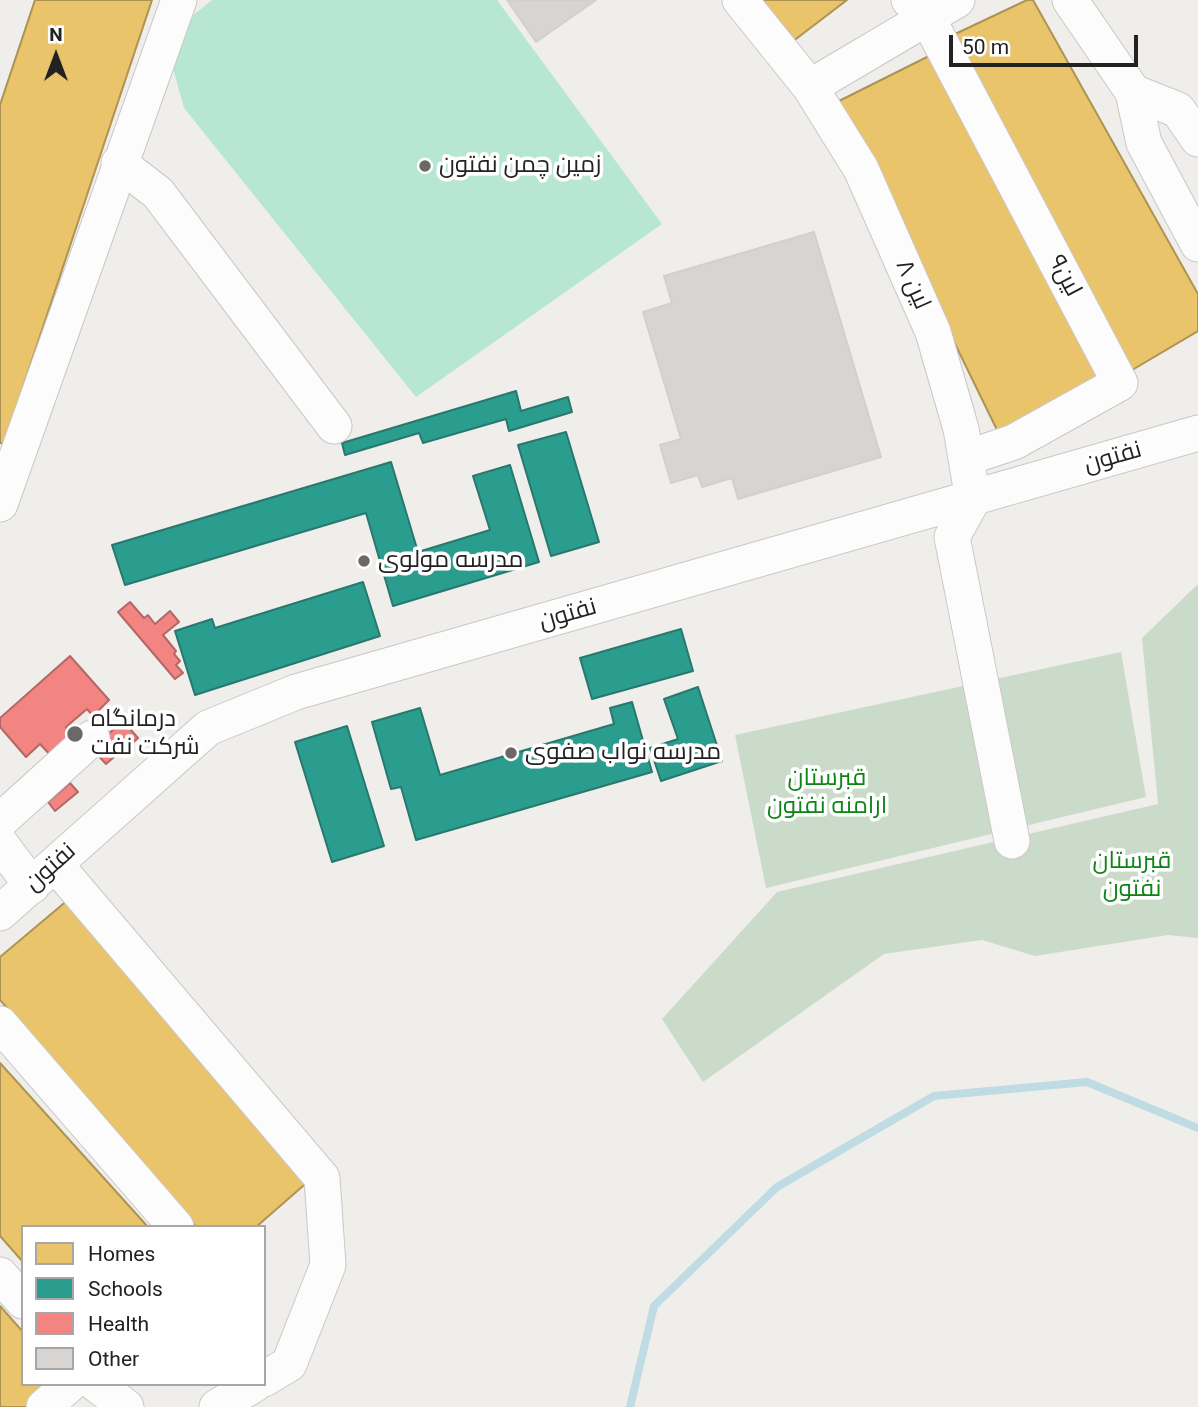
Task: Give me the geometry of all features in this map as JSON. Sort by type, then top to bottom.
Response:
[{"type":"street","points":[[0,504],[178,0]]},
{"type":"street","name":"لین ۸","points":[[740,0],[810,87],[861,169],[933,332],[961,429],[973,499]]},
{"type":"street","points":[[810,87],[918,8],[957,0]]},
{"type":"street","points":[[1070,0],[1133,92],[1144,143],[1198,244]]},
{"type":"street","name":"لین۹","points":[[918,8],[1120,383],[1014,442],[966,458]]},
{"type":"street","points":[[1133,92],[1178,110],[1198,139]]},
{"type":"street","points":[[119,163],[158,193],[334,426]]},
{"type":"street","name":"نفتون","points":[[0,914],[208,728],[296,692],[1198,433]]},
{"type":"street","points":[[973,499],[951,537],[1012,841]]},
{"type":"street","points":[[0,821],[92,738]]},
{"type":"street","points":[[0,843],[43,875],[322,1178],[328,1265],[289,1364],[266,1378]]},
{"type":"street","points":[[0,1024],[174,1225]]},
{"type":"street","points":[[0,1275],[21,1299]]},
{"type":"street","points":[[44,1407],[68,1386]]},
{"type":"street","points":[[99,1386],[126,1407]]},
{"type":"street","points":[[218,1407],[252,1386]]},
{"type":"green space","name":"زمین چمن نفتون","points":[[212,0],[497,0],[662,224],[416,397],[184,108],[172,65],[186,21]]},
{"type":"green space","name":"قبرستان نفتون","points":[[1198,584],[1198,938],[1168,935],[1035,956],[982,940],[884,954],[703,1082],[662,1019],[777,892],[1158,804],[1142,638]]},
{"type":"green space","name":"قبرستان ارامنه نفتون","points":[[1121,652],[1146,797],[766,888],[735,735]]},
{"type":"building: Homes","points":[[35,0],[152,0],[4,444],[0,443],[0,105]]},
{"type":"building: Homes","points":[[760,0],[847,0],[792,42]]},
{"type":"building: Homes","points":[[1027,0],[1033,0],[1198,294],[1198,331],[1122,376],[953,35]]},
{"type":"building: Homes","points":[[933,54],[1100,377],[998,432],[837,102]]},
{"type":"building: Homes","points":[[69,899],[311,1179],[258,1225],[194,1225],[0,1000],[0,957]]},
{"type":"building: Homes","points":[[0,1063],[146,1225],[21,1225],[21,1260],[0,1236]]},
{"type":"building: Homes","points":[[0,1306],[21,1330],[21,1386],[51,1386],[28,1407],[0,1407]]},
{"type":"building: Schools","points":[[516,391],[521,411],[568,397],[572,412],[509,431],[506,419],[423,443],[419,433],[345,455],[342,443]]},
{"type":"building: Schools","points":[[566,432],[599,542],[551,556],[518,445]]},
{"type":"building: Schools","points":[[391,462],[418,552],[490,530],[473,476],[510,465],[539,562],[393,606],[366,513],[125,585],[112,545]]},
{"type":"building: Schools","points":[[363,582],[380,636],[195,695],[175,631],[212,619],[215,628]]},
{"type":"building: Schools","points":[[681,629],[693,671],[592,699],[580,658]]},
{"type":"building: Schools","points":[[698,687],[722,761],[661,781],[650,748],[678,739],[664,699]]},
{"type":"building: Schools","points":[[632,702],[652,772],[416,840],[401,787],[391,789],[372,722],[420,708],[440,775],[614,724],[610,708]]},
{"type":"building: Schools","points":[[347,726],[384,846],[332,862],[295,742]]},
{"type":"building: Health","points":[[130,602],[144,618],[148,615],[155,624],[170,611],[179,622],[163,635],[176,651],[174,654],[180,661],[176,665],[183,673],[175,679],[118,612]]},
{"type":"building: Health","points":[[70,656],[109,700],[93,716],[87,709],[66,727],[75,737],[52,757],[40,744],[26,757],[0,727],[0,718]]},
{"type":"building: Health","points":[[123,721],[138,738],[121,753],[106,736]]},
{"type":"building: Health","points":[[102,743],[114,757],[106,764],[93,750]]},
{"type":"building: Health","points":[[70,783],[78,792],[55,811],[48,802]]},
{"type":"building: Other","points":[[507,0],[596,0],[536,42]]},
{"type":"building: Other","points":[[814,232],[881,457],[738,499],[732,478],[702,487],[698,475],[671,483],[660,445],[681,439],[643,312],[672,303],[664,276]]},
{"type":"waterway","points":[[630,1407],[654,1306],[777,1187],[934,1096],[1087,1082],[1198,1128]]},
{"type":"place","name":"زمین چمن نفتون","points":[[425,166]]},
{"type":"place","name":"مدرسه مولوی","points":[[364,561]]},
{"type":"place","name":"درمانگاه شرکت نفت","points":[[75,734]]},
{"type":"place","name":"مدرسه نواب صفوی","points":[[511,753]]}]
